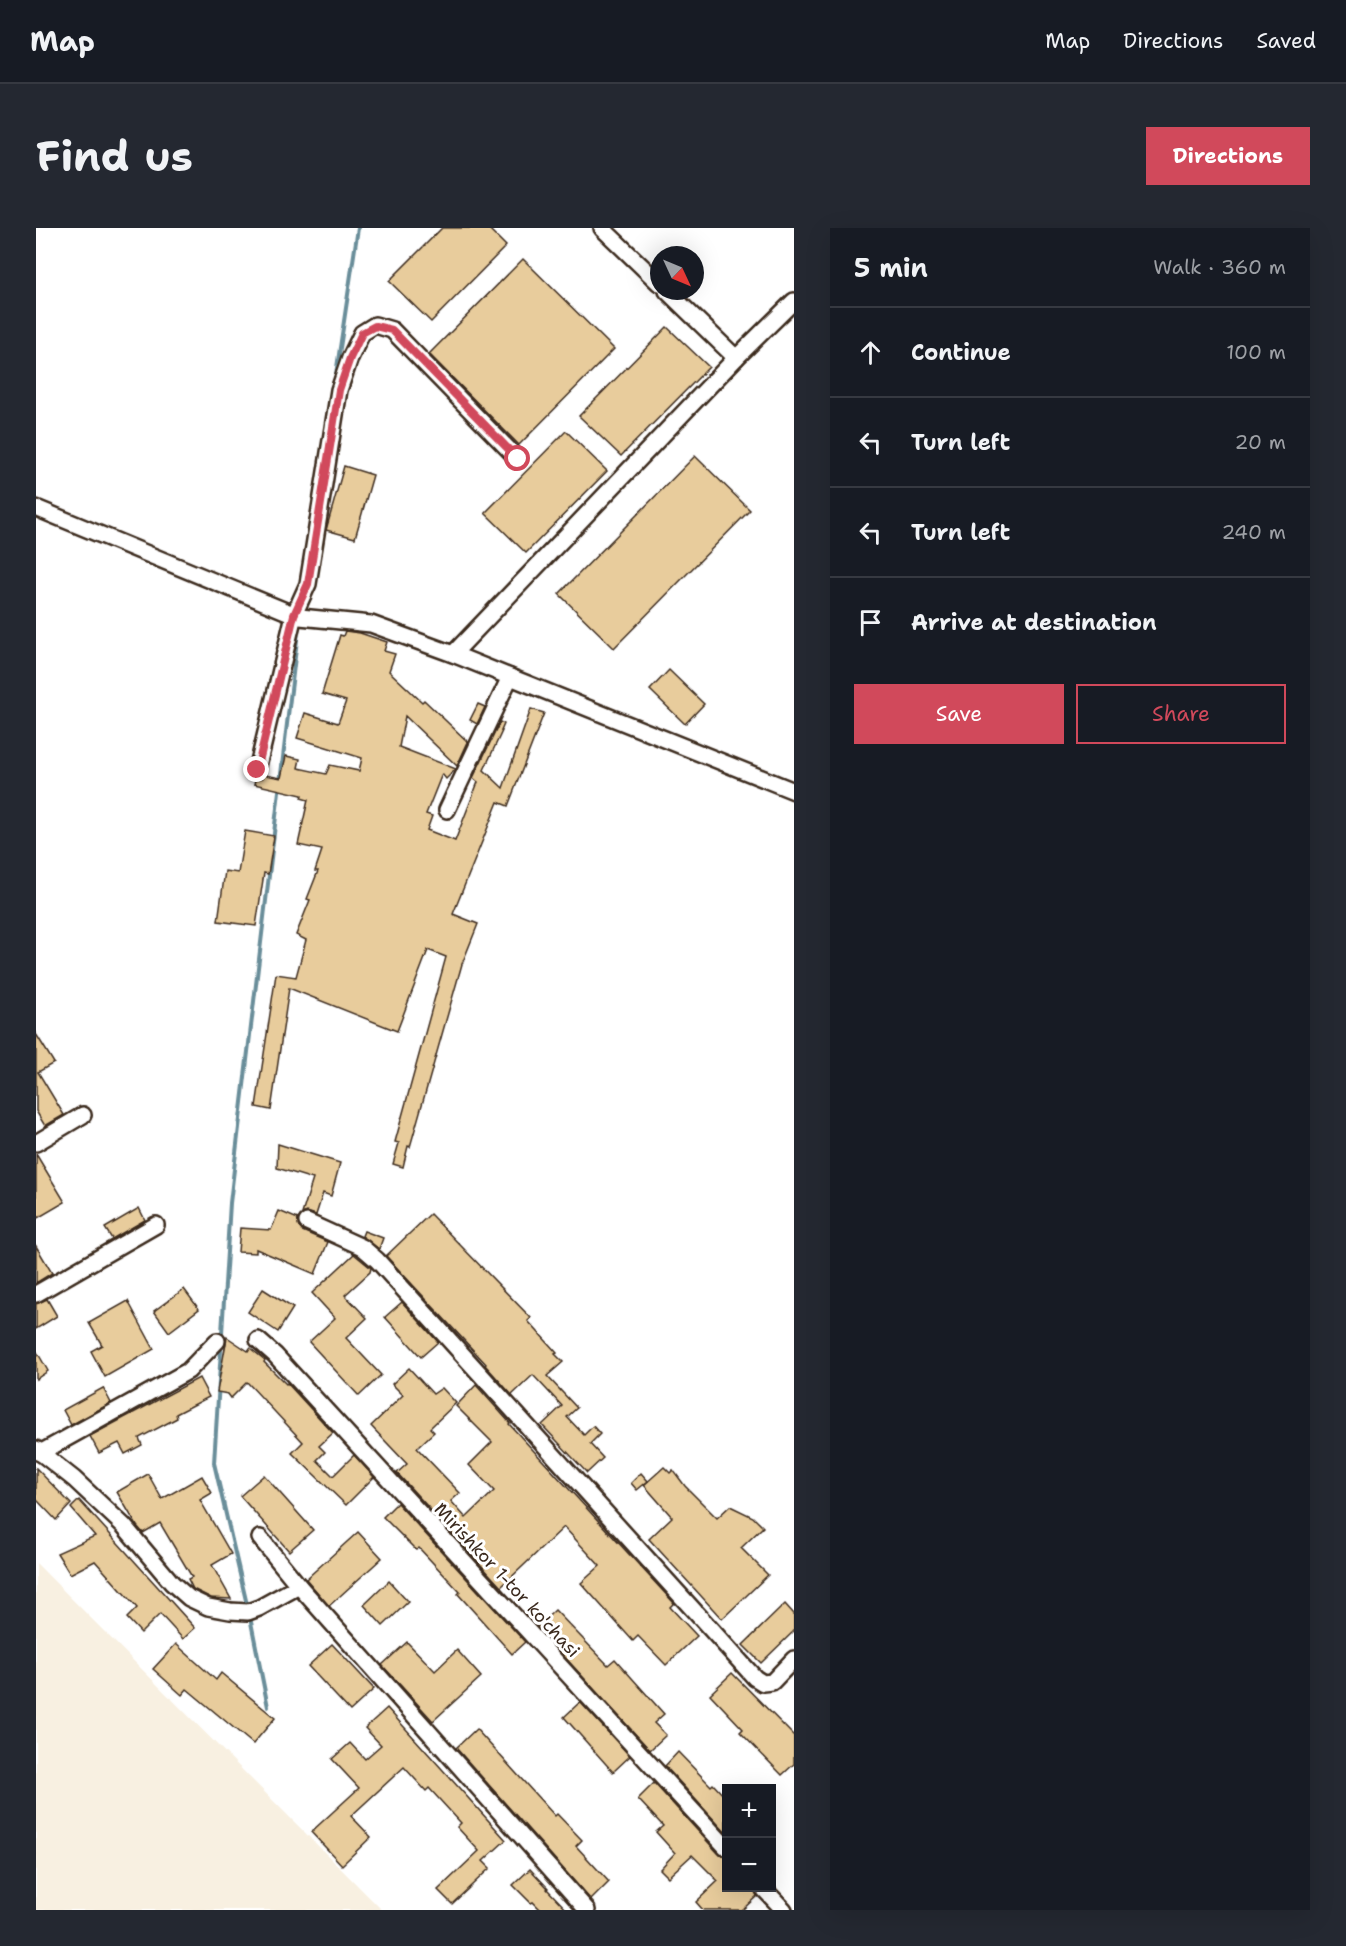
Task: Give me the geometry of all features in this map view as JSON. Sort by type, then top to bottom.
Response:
[{"type":"street","points":[[602,228],[650,274]]},
{"type":"street","points":[[676,300],[736,357]]},
{"type":"street","points":[[453,654],[736,357],[794,301]]},
{"type":"street","points":[[257,770],[294,615],[308,584],[339,390],[362,333],[375,326],[392,330],[518,459]]},
{"type":"street","points":[[36,508],[294,615],[371,624],[453,654],[794,791]]},
{"type":"street","points":[[447,810],[510,677]]},
{"type":"street","points":[[36,1143],[83,1115]]},
{"type":"street","points":[[307,1222],[362,1247],[377,1260],[755,1678],[763,1683],[772,1682],[794,1659]]},
{"type":"street","points":[[36,1294],[156,1225]]},
{"type":"street","name":"Mirishkor 1-tor ko'chasi","points":[[258,1340],[275,1355],[722,1843]]},
{"type":"street","points":[[217,1341],[188,1371],[38,1451],[74,1479],[124,1526],[172,1583],[189,1598],[207,1607],[248,1612],[299,1586]]},
{"type":"street","points":[[260,1538],[299,1586],[587,1910]]},
{"type":"street","points":[[768,1892],[784,1910]]},
{"type":"shaded area","points":[[36,1563],[382,1910],[36,1910]]},
{"type":"building","points":[[442,228],[488,228],[506,246],[431,322],[389,281]]},
{"type":"building","points":[[523,259],[614,349],[519,445],[429,354]]},
{"type":"building","points":[[667,327],[709,367],[621,456],[579,416]]},
{"type":"building","points":[[566,431],[607,471],[526,553],[485,513]]},
{"type":"building","points":[[695,456],[750,510],[614,648],[559,594]]},
{"type":"building","points":[[344,466],[373,475],[355,538],[326,530]]},
{"type":"building","points":[[345,631],[360,633],[387,642],[384,651],[395,654],[389,671],[422,702],[424,700],[468,742],[457,766],[405,716],[399,747],[456,769],[446,779],[442,774],[426,814],[432,816],[427,830],[455,841],[478,782],[473,778],[500,722],[504,724],[502,731],[484,770],[503,788],[531,709],[544,713],[508,806],[498,802],[453,914],[478,924],[462,964],[403,1167],[393,1164],[399,1143],[395,1142],[446,957],[428,950],[397,1031],[289,988],[271,1110],[256,1107],[276,974],[296,977],[306,940],[296,935],[310,900],[307,899],[318,871],[315,871],[322,850],[298,845],[308,800],[301,798],[302,795],[254,784],[255,780],[265,775],[281,778],[286,756],[300,759],[298,768],[326,774],[330,765],[359,771],[362,758],[297,738],[305,713],[338,723],[346,701],[322,694],[340,635],[343,636]]},
{"type":"building","points":[[669,670],[704,704],[685,724],[650,690]]},
{"type":"building","points":[[478,704],[485,707],[477,724],[470,720]]},
{"type":"building","points":[[245,831],[274,836],[268,874],[264,873],[256,926],[218,921],[225,871],[238,873]]},
{"type":"building","points":[[36,1034],[54,1063],[38,1072],[64,1115],[45,1126],[36,1111]]},
{"type":"building","points":[[278,1144],[340,1163],[331,1196],[323,1193],[316,1215],[307,1212],[302,1214],[313,1179],[277,1168]]},
{"type":"building","points":[[36,1154],[65,1202],[36,1219]]},
{"type":"building","points":[[139,1208],[145,1220],[112,1239],[105,1228]]},
{"type":"building","points":[[279,1211],[298,1219],[302,1231],[328,1242],[315,1274],[256,1249],[256,1253],[238,1252],[240,1228],[271,1230]]},
{"type":"building","points":[[430,1214],[531,1318],[528,1321],[563,1362],[547,1376],[577,1408],[567,1417],[584,1435],[593,1426],[600,1434],[590,1444],[603,1458],[587,1473],[542,1425],[562,1406],[533,1375],[512,1395],[386,1256]]},
{"type":"building","points":[[364,1231],[383,1238],[379,1249],[362,1236]]},
{"type":"building","points":[[36,1246],[52,1273],[36,1283]]},
{"type":"building","points":[[354,1254],[371,1268],[370,1272],[345,1295],[367,1318],[346,1338],[381,1375],[359,1396],[309,1342],[335,1318],[312,1293]]},
{"type":"building","points":[[184,1289],[199,1309],[169,1332],[154,1311]]},
{"type":"building","points":[[263,1289],[293,1308],[278,1332],[248,1312]]},
{"type":"building","points":[[47,1299],[57,1316],[36,1329],[36,1304]]},
{"type":"building","points":[[128,1301],[154,1349],[105,1377],[91,1351],[102,1345],[89,1323]]},
{"type":"building","points":[[402,1302],[438,1342],[421,1357],[385,1317]]},
{"type":"building","points":[[227,1337],[248,1351],[250,1348],[265,1360],[264,1362],[287,1383],[333,1433],[319,1446],[325,1452],[317,1460],[333,1476],[354,1455],[374,1477],[346,1505],[292,1453],[303,1442],[247,1382],[231,1398],[228,1394],[217,1392]]},
{"type":"building","points":[[36,1350],[48,1371],[36,1379]]},
{"type":"building","points":[[409,1368],[433,1394],[442,1388],[456,1403],[430,1428],[434,1432],[417,1448],[460,1493],[451,1501],[466,1518],[494,1491],[469,1465],[492,1442],[456,1406],[476,1385],[674,1603],[670,1607],[697,1636],[666,1665],[638,1636],[633,1641],[581,1583],[600,1566],[564,1527],[501,1587],[397,1473],[407,1464],[371,1426],[403,1395],[392,1384]]},
{"type":"building","points":[[199,1378],[209,1397],[176,1414],[177,1418],[139,1438],[142,1445],[125,1454],[119,1443],[99,1453],[90,1436]]},
{"type":"building","points":[[103,1388],[111,1403],[71,1425],[63,1410]]},
{"type":"building","points":[[664,1467],[670,1473],[673,1470],[685,1486],[717,1518],[730,1506],[753,1517],[763,1527],[741,1548],[768,1575],[722,1619],[649,1539],[672,1517],[644,1485]]},
{"type":"building","points":[[36,1468],[71,1504],[56,1520],[36,1499]]},
{"type":"building","points":[[641,1473],[648,1481],[637,1490],[631,1483]]},
{"type":"building","points":[[148,1474],[162,1499],[202,1476],[212,1493],[200,1500],[231,1554],[212,1565],[231,1599],[211,1598],[193,1589],[188,1579],[192,1577],[160,1523],[143,1533],[137,1526],[117,1492]]},
{"type":"building","points":[[264,1475],[313,1530],[289,1551],[240,1496]]},
{"type":"building","points":[[79,1500],[195,1628],[183,1639],[160,1614],[141,1633],[127,1618],[137,1608],[95,1561],[70,1574],[57,1553],[95,1536],[71,1508]]},
{"type":"building","points":[[397,1503],[525,1642],[512,1654],[458,1594],[460,1592],[419,1548],[416,1550],[383,1517]]},
{"type":"building","points":[[358,1532],[382,1558],[329,1606],[306,1579]]},
{"type":"building","points":[[389,1581],[408,1602],[383,1626],[364,1605]]},
{"type":"building","points":[[785,1604],[794,1614],[794,1631],[761,1663],[743,1645]]},
{"type":"building","points":[[555,1610],[608,1665],[615,1659],[664,1714],[654,1723],[666,1735],[650,1750],[537,1627]]},
{"type":"building","points":[[407,1642],[435,1671],[457,1650],[481,1677],[433,1721],[382,1665]]},
{"type":"building","points":[[176,1644],[216,1680],[221,1673],[275,1718],[253,1744],[187,1689],[182,1695],[153,1669]]},
{"type":"building","points":[[332,1644],[374,1689],[350,1711],[308,1666]]},
{"type":"building","points":[[732,1673],[794,1736],[794,1764],[782,1775],[740,1732],[743,1729],[710,1694]]},
{"type":"building","points":[[580,1702],[630,1756],[613,1772],[564,1717]]},
{"type":"building","points":[[387,1708],[506,1840],[483,1861],[490,1868],[452,1904],[438,1890],[479,1851],[457,1827],[461,1823],[429,1788],[426,1791],[404,1767],[351,1816],[371,1837],[342,1865],[311,1832],[359,1788],[332,1759],[350,1743],[365,1759],[381,1745],[365,1728]]},
{"type":"building","points":[[476,1729],[555,1816],[557,1814],[582,1840],[576,1846],[609,1882],[591,1900],[456,1748]]},
{"type":"building","points":[[678,1752],[711,1786],[713,1784],[722,1794],[722,1829],[665,1766]]},
{"type":"building","points":[[654,1783],[722,1855],[722,1892],[756,1892],[757,1896],[742,1910],[703,1910],[696,1902],[718,1881],[692,1855],[668,1877],[660,1869],[675,1853],[656,1832],[663,1826],[638,1799]]},
{"type":"building","points":[[530,1869],[567,1910],[541,1910],[513,1885]]},
{"type":"waterway","points":[[335,381],[358,228]]},
{"type":"waterway","points":[[248,1609],[214,1463],[230,1203],[299,623]]},
{"type":"waterway","points":[[250,1617],[268,1707]]},
{"type":"route","points":[[257,770],[294,615],[308,584],[339,390],[362,333],[375,326],[392,330],[518,459]]}]
